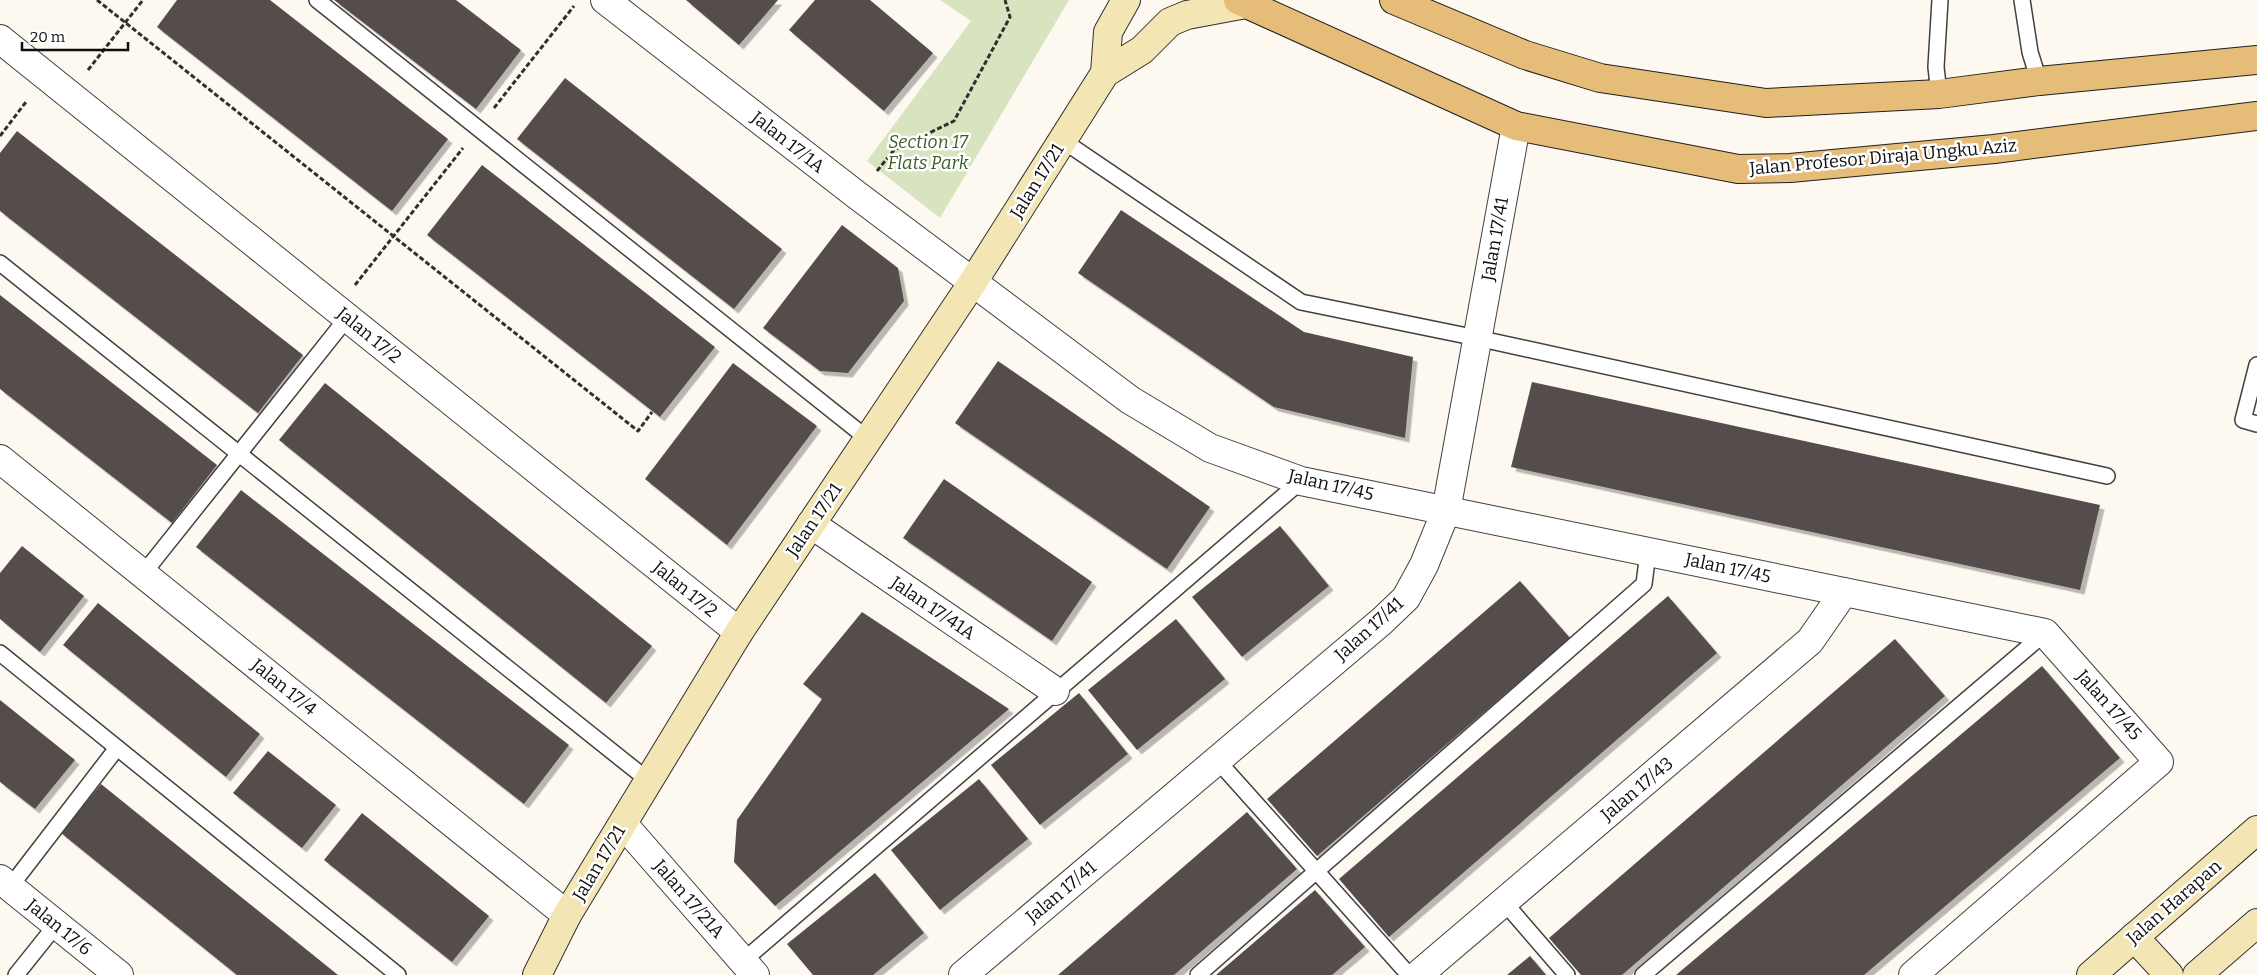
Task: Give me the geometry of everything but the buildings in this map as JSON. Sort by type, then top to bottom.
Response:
[{"type":"main road","points":[[1394,0],[1525,55],[1600,78],[1766,103],[1939,94],[2039,80],[2257,60]]},
{"type":"main road","name":"Jalan Profesor Diraja Ungku Aziz","points":[[1242,2],[1516,126],[1738,169],[1773,168],[1994,149],[2257,116]]},
{"type":"street","name":"Jalan 17/1A","points":[[605,0],[858,196],[973,282]]},
{"type":"street","name":"Jalan 17/21","points":[[1105,73],[1108,32],[1126,0]]},
{"type":"street","name":"Jalan 17/21","points":[[537,975],[567,915],[739,632],[973,282],[1105,73],[1142,50],[1170,22],[1187,15],[1242,2]]},
{"type":"street","name":"Jalan 17/2","points":[[0,39],[739,632]]},
{"type":"street","name":"Jalan 17/41","points":[[963,975],[1382,621],[1406,598],[1424,565],[1446,511],[1516,126]]},
{"type":"street","name":"Jalan 17/45","points":[[973,282],[1130,400],[1210,448],[1301,481],[2045,633],[2159,762],[1913,975]]},
{"type":"street","name":"Jalan 17/4","points":[[0,459],[567,915]]},
{"type":"street","name":"Jalan 17/41A","points":[[811,524],[1055,692]]},
{"type":"street","name":"Jalan 17/43","points":[[1418,975],[1810,641],[1844,592]]},
{"type":"street","name":"Jalan 17/21A","points":[[623,824],[749,968]]},
{"type":"street","name":"Jalan Harapan","points":[[2101,972],[2134,937],[2257,830]]},
{"type":"street","name":"Jalan 17/6","points":[[5,883],[119,975]]},
{"type":"street","points":[[2196,975],[2257,923]]},
{"type":"street","points":[[2134,937],[2170,975]]},
{"type":"lane","points":[[317,0],[868,439]]},
{"type":"lane","points":[[1939,94],[1936,67],[1940,0]]},
{"type":"lane","points":[[2022,0],[2030,52],[2039,80]]},
{"type":"lane","points":[[1062,140],[1301,302],[1477,338],[2107,476]]},
{"type":"lane","points":[[0,263],[648,781]]},
{"type":"lane","points":[[143,574],[239,454],[342,313]]},
{"type":"lane","points":[[2257,365],[2243,420],[2257,424]]},
{"type":"lane","points":[[749,968],[1055,692],[1301,481]]},
{"type":"lane","points":[[1198,975],[1315,870],[1644,584],[1648,552]]},
{"type":"lane","points":[[1643,975],[2045,633]]},
{"type":"lane","points":[[0,653],[398,975]]},
{"type":"lane","points":[[5,883],[117,748]]},
{"type":"lane","points":[[1217,760],[1409,975]]},
{"type":"lane","points":[[1504,902],[1567,975]]},
{"type":"lane","points":[[16,975],[56,924]]},
{"type":"path","points":[[97,0],[638,431],[652,412]]},
{"type":"path","points":[[69,94],[143,0]]},
{"type":"path","points":[[858,196],[894,150],[954,121],[1010,18],[1005,0]]},
{"type":"path","points":[[0,136],[47,76]]},
{"type":"path","points":[[342,313],[393,237]]},
{"type":"green space","name":"Section 17 Flats Park","points":[[940,0],[1069,0],[940,218],[867,161],[971,21]]}]
